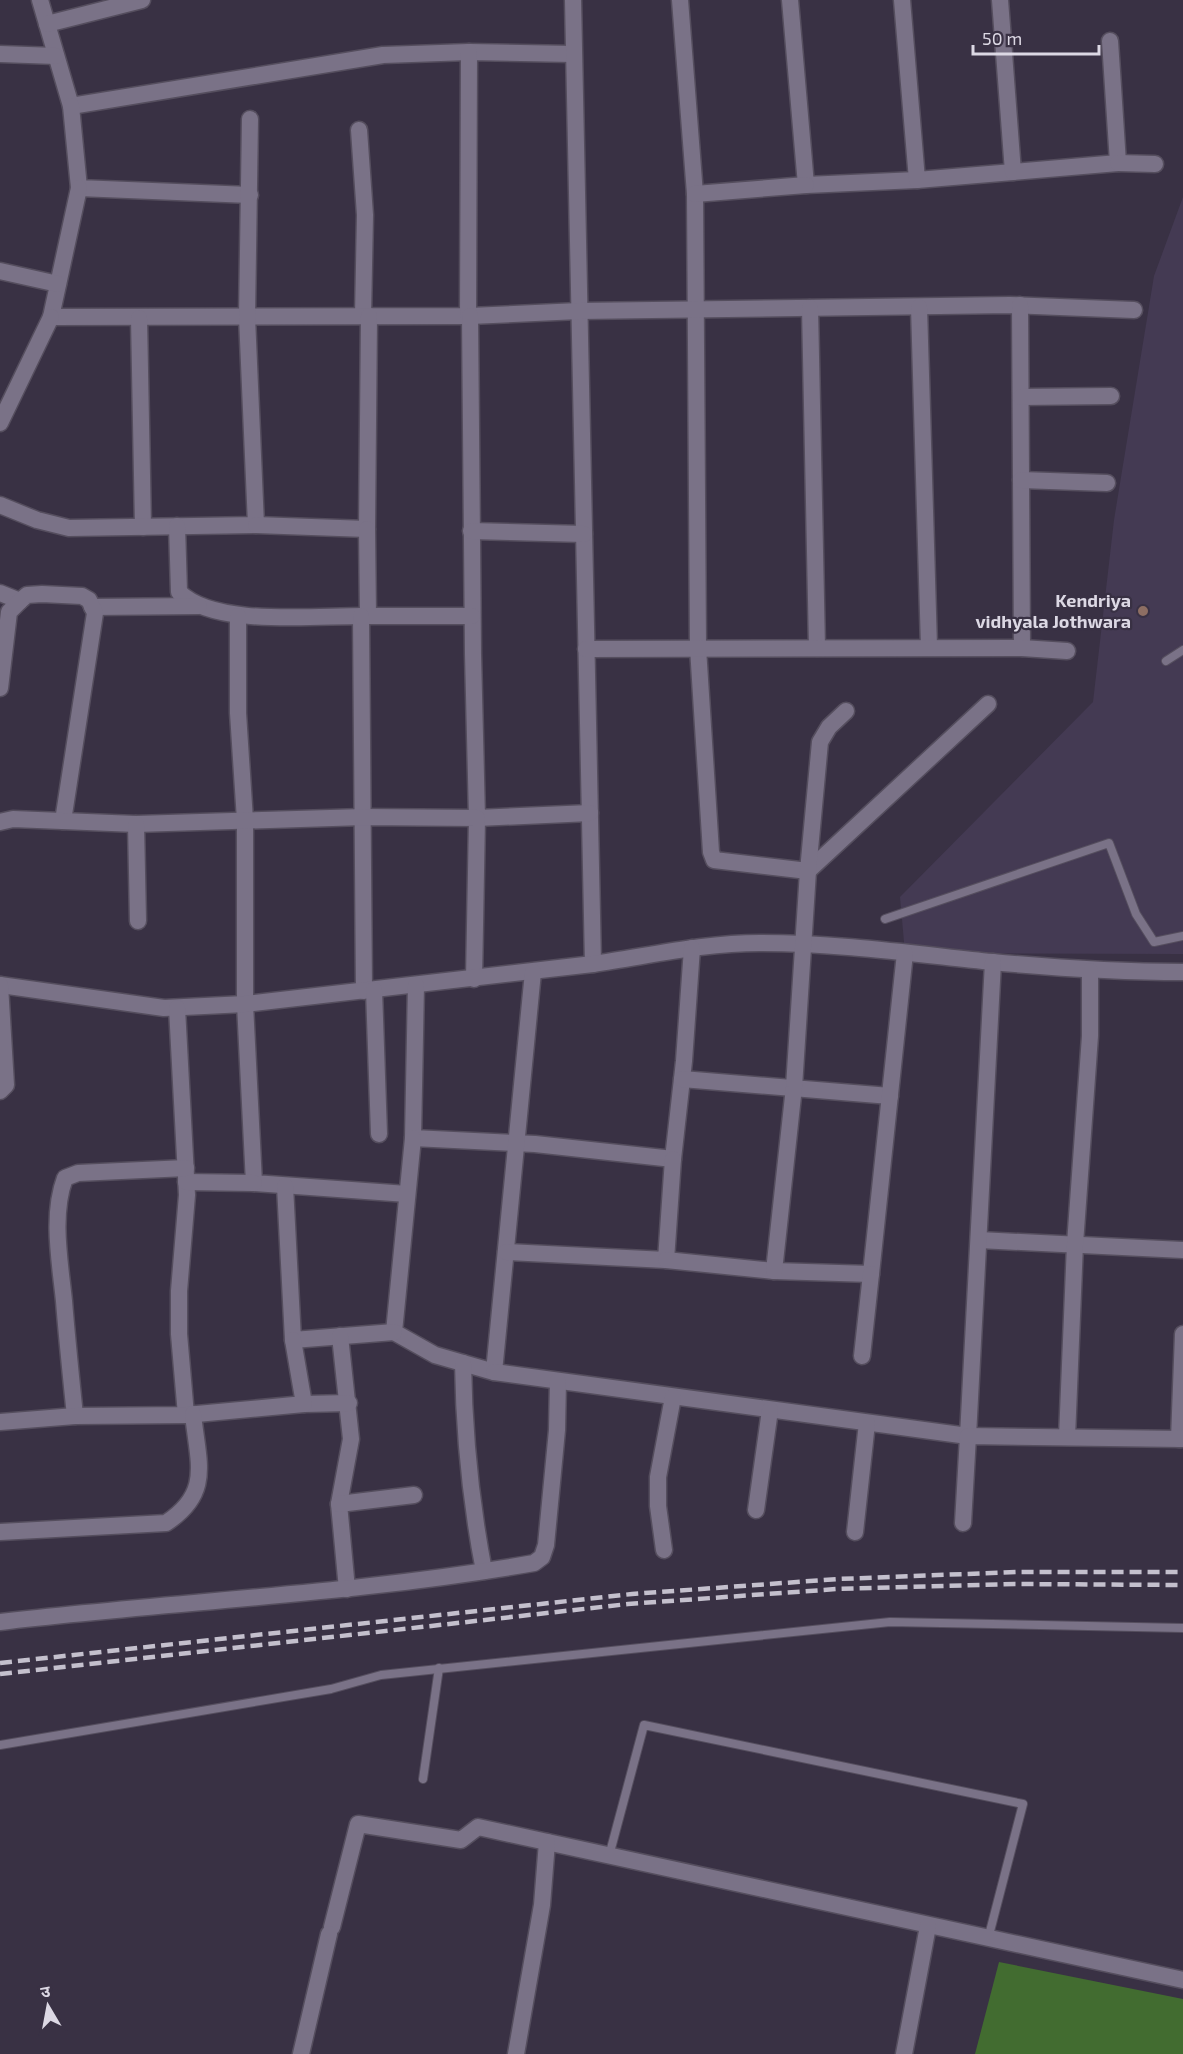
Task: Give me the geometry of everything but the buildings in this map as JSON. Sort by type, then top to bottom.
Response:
[{"type":"street","points":[[0,423],[51,317],[79,188],[71,106],[40,0]]},
{"type":"street","points":[[47,24],[142,0]]},
{"type":"street","points":[[573,0],[593,964]]},
{"type":"street","points":[[680,0],[695,195],[698,648],[711,852],[714,860],[807,871],[988,704]]},
{"type":"street","points":[[790,0],[806,185]]},
{"type":"street","points":[[902,0],[917,180]]},
{"type":"street","points":[[1000,0],[1013,172]]},
{"type":"street","points":[[1110,41],[1118,163]]},
{"type":"street","points":[[71,106],[383,55],[469,52],[573,54]]},
{"type":"street","points":[[469,52],[471,531],[477,818],[474,979]]},
{"type":"street","points":[[0,54],[56,56]]},
{"type":"street","points":[[250,119],[247,317],[256,525]]},
{"type":"street","points":[[359,130],[366,316],[367,529],[364,817],[369,991],[379,1134]]},
{"type":"street","points":[[695,195],[1118,163],[1155,164]]},
{"type":"street","points":[[79,188],[250,195]]},
{"type":"street","points":[[0,271],[58,284]]},
{"type":"street","points":[[51,317],[469,316],[579,311],[1020,305],[1134,310]]},
{"type":"street","points":[[1020,305],[1022,648]]},
{"type":"street","points":[[919,307],[929,647]]},
{"type":"street","points":[[810,308],[817,648]]},
{"type":"street","points":[[139,318],[143,527]]},
{"type":"street","points":[[1021,397],[1111,396]]},
{"type":"street","points":[[1021,480],[1107,483]]},
{"type":"street","points":[[0,505],[38,520],[69,528],[256,525],[367,529]]},
{"type":"street","points":[[177,526],[179,592],[189,602],[200,606],[238,616],[472,616]]},
{"type":"street","points":[[471,531],[584,534]]},
{"type":"street","points":[[0,593],[20,601]]},
{"type":"street","points":[[0,688],[9,612],[20,601],[27,595],[42,594],[82,596],[89,600],[95,613],[63,821]]},
{"type":"street","points":[[92,607],[200,606]]},
{"type":"street","points":[[238,616],[238,713],[245,819],[245,1004],[254,1184]]},
{"type":"street","points":[[586,649],[929,647],[1067,651]]},
{"type":"street","points":[[774,1271],[794,1087],[805,944],[807,871],[820,742],[829,727],[846,711]]},
{"type":"street","points":[[0,822],[13,819],[136,824],[245,819],[477,818],[590,813]]},
{"type":"street","points":[[136,824],[138,921]]},
{"type":"street","points":[[0,1091],[6,1085],[0,985],[177,1008],[245,1004],[416,986],[593,964],[666,950],[759,943],[805,944],[1090,971],[1183,972]]},
{"type":"street","points":[[666,1260],[692,948]]},
{"type":"street","points":[[862,1356],[905,953]]},
{"type":"street","points":[[963,1523],[993,962]]},
{"type":"street","points":[[1067,1437],[1075,1244],[1090,1036],[1090,971]]},
{"type":"street","points":[[494,1372],[533,972]]},
{"type":"street","points":[[394,1332],[413,1138],[416,986]]},
{"type":"street","points":[[0,1532],[166,1523],[184,1511],[194,1498],[198,1485],[179,1334],[179,1291],[186,1175],[177,1008]]},
{"type":"street","points":[[682,1079],[890,1096]]},
{"type":"street","points":[[413,1138],[515,1143],[673,1159]]},
{"type":"street","points":[[75,1416],[60,1265],[58,1213],[60,1192],[65,1178],[78,1173],[186,1175],[254,1184],[407,1194]]},
{"type":"street","points":[[285,1186],[293,1340],[304,1404]]},
{"type":"street","points":[[979,1240],[1183,1250]]},
{"type":"street","points":[[506,1252],[666,1260],[774,1271],[871,1274]]},
{"type":"street","points":[[293,1340],[394,1332],[435,1355],[494,1372],[968,1436],[1181,1439],[1183,1334]]},
{"type":"street","points":[[340,1336],[349,1403],[351,1439],[339,1504],[346,1589]]},
{"type":"street","points":[[463,1363],[477,1529],[484,1571]]},
{"type":"street","points":[[0,1622],[203,1600],[439,1580],[534,1563],[544,1551],[557,1430],[558,1381]]},
{"type":"street","points":[[664,1550],[658,1506],[658,1477],[673,1397]]},
{"type":"street","points":[[0,1422],[75,1416],[189,1414],[304,1404],[349,1403]]},
{"type":"street","points":[[756,1510],[770,1410]]},
{"type":"street","points":[[855,1532],[867,1423]]},
{"type":"street","points":[[339,1504],[414,1495]]},
{"type":"street","points":[[301,2054],[358,1824],[461,1840],[478,1827],[1183,1980]]},
{"type":"street","points":[[516,2054],[542,1905],[547,1842]]},
{"type":"street","points":[[904,2054],[928,1926]]},
{"type":"lane","points":[[1166,660],[1183,650]]},
{"type":"lane","points":[[885,919],[1109,843],[1136,914],[1154,942],[1183,936]]},
{"type":"lane","points":[[0,1745],[331,1689],[381,1675],[890,1622],[1183,1628]]},
{"type":"lane","points":[[423,1779],[440,1668]]},
{"type":"lane","points":[[609,1856],[644,1725],[1023,1804],[988,1939]]},
{"type":"shaded area","name":"Kendriya vidhyala Jothwara","points":[[1183,197],[1183,954],[905,953],[900,897],[1093,702],[1114,520],[1154,276]]},
{"type":"green space","points":[[999,1962],[1183,1999],[1183,2054],[975,2054]]},
{"type":"railway","points":[[0,1663],[632,1594],[838,1579],[1016,1572],[1183,1572]]},
{"type":"railway","points":[[0,1674],[628,1604],[837,1589],[1015,1584],[1183,1585]]},
{"type":"place","name":"Kendriya vidhyala Jothwara","points":[[1143,611]]}]
